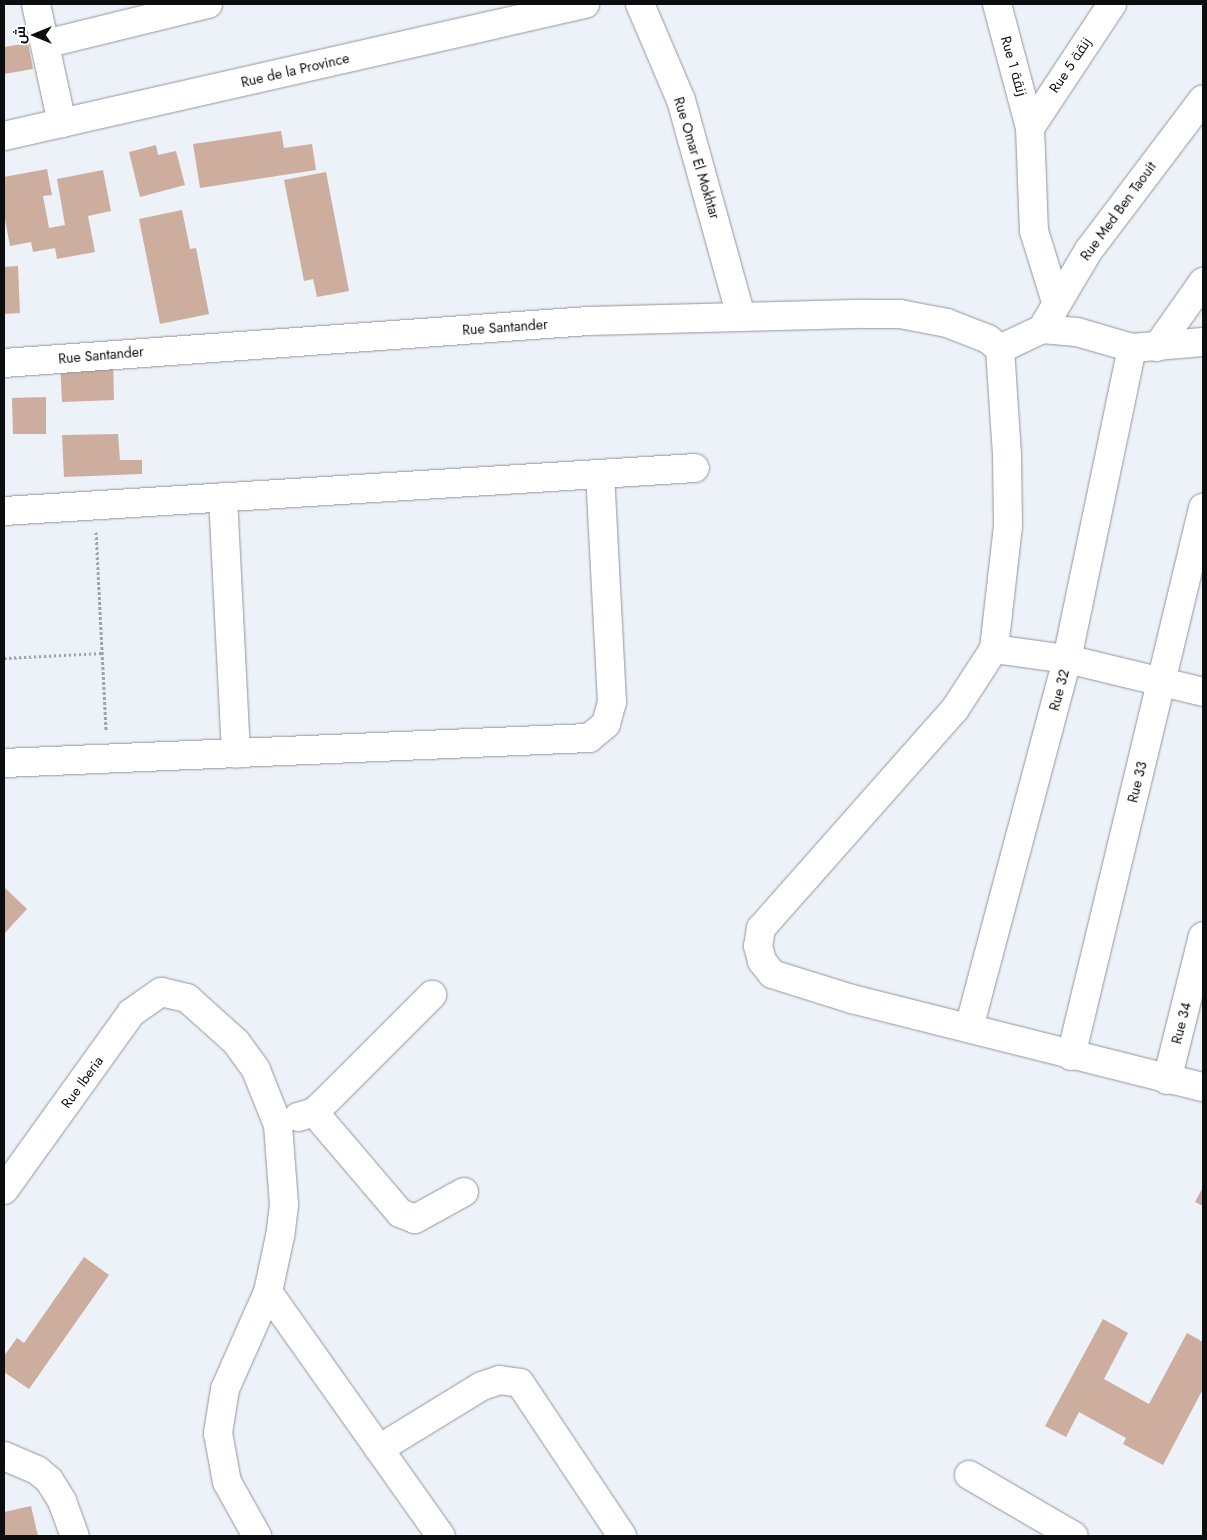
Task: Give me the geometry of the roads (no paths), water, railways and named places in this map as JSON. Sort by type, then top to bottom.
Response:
[{"type":"street","points":[[36,4],[62,123]]},
{"type":"street","points":[[45,44],[208,4]]},
{"type":"street","name":"Rue Omar El Mokhtar","points":[[640,4],[684,109],[741,317]]},
{"type":"street","name":"Rue 1 زنقة","points":[[996,4],[1030,128],[1034,231],[1056,302]]},
{"type":"street","name":"Rue de la Province","points":[[4,136],[575,5]]},
{"type":"street","name":"Rue 5 زنقة","points":[[1030,128],[1104,8]]},
{"type":"street","name":"Rue Med Ben Taouit","points":[[1042,329],[1056,302],[1089,250],[1203,99]]},
{"type":"street","points":[[1145,348],[1203,282]]},
{"type":"street","name":"Rue Santander","points":[[4,362],[588,321],[900,314],[971,331],[1000,349]]},
{"type":"street","points":[[1203,342],[1145,348],[1076,332],[1042,329],[1000,349],[1007,454],[1008,526],[994,649],[956,709],[760,928],[758,946],[762,961],[772,974],[852,999],[1167,1080],[1203,1087]]},
{"type":"street","name":"Rue 32","points":[[969,1028],[1067,659],[1145,348]]},
{"type":"street","points":[[4,511],[695,468]]},
{"type":"street","points":[[4,763],[577,740],[598,732],[606,724],[612,702],[600,474]]},
{"type":"street","points":[[222,498],[236,754]]},
{"type":"street","name":"Rue 33","points":[[1072,1056],[1203,508]]},
{"type":"street","points":[[994,649],[1067,659],[1203,692]]},
{"type":"street","name":"Rue 34","points":[[1167,1080],[1203,936]]},
{"type":"street","name":"Rue Iberia","points":[[4,1190],[131,1013],[161,992],[174,992],[187,998],[236,1042],[256,1070],[278,1125]]},
{"type":"street","points":[[257,1536],[227,1482],[218,1433],[225,1389],[268,1292],[284,1206],[278,1125],[314,1112],[432,995]]},
{"type":"street","points":[[314,1112],[400,1213],[415,1219],[464,1192]]},
{"type":"street","points":[[268,1292],[442,1536]]},
{"type":"street","points":[[379,1449],[482,1386],[499,1380],[520,1383],[622,1536]]},
{"type":"street","points":[[4,1456],[37,1470],[49,1480],[62,1501],[75,1536]]},
{"type":"street","points":[[969,1475],[1074,1536]]}]
